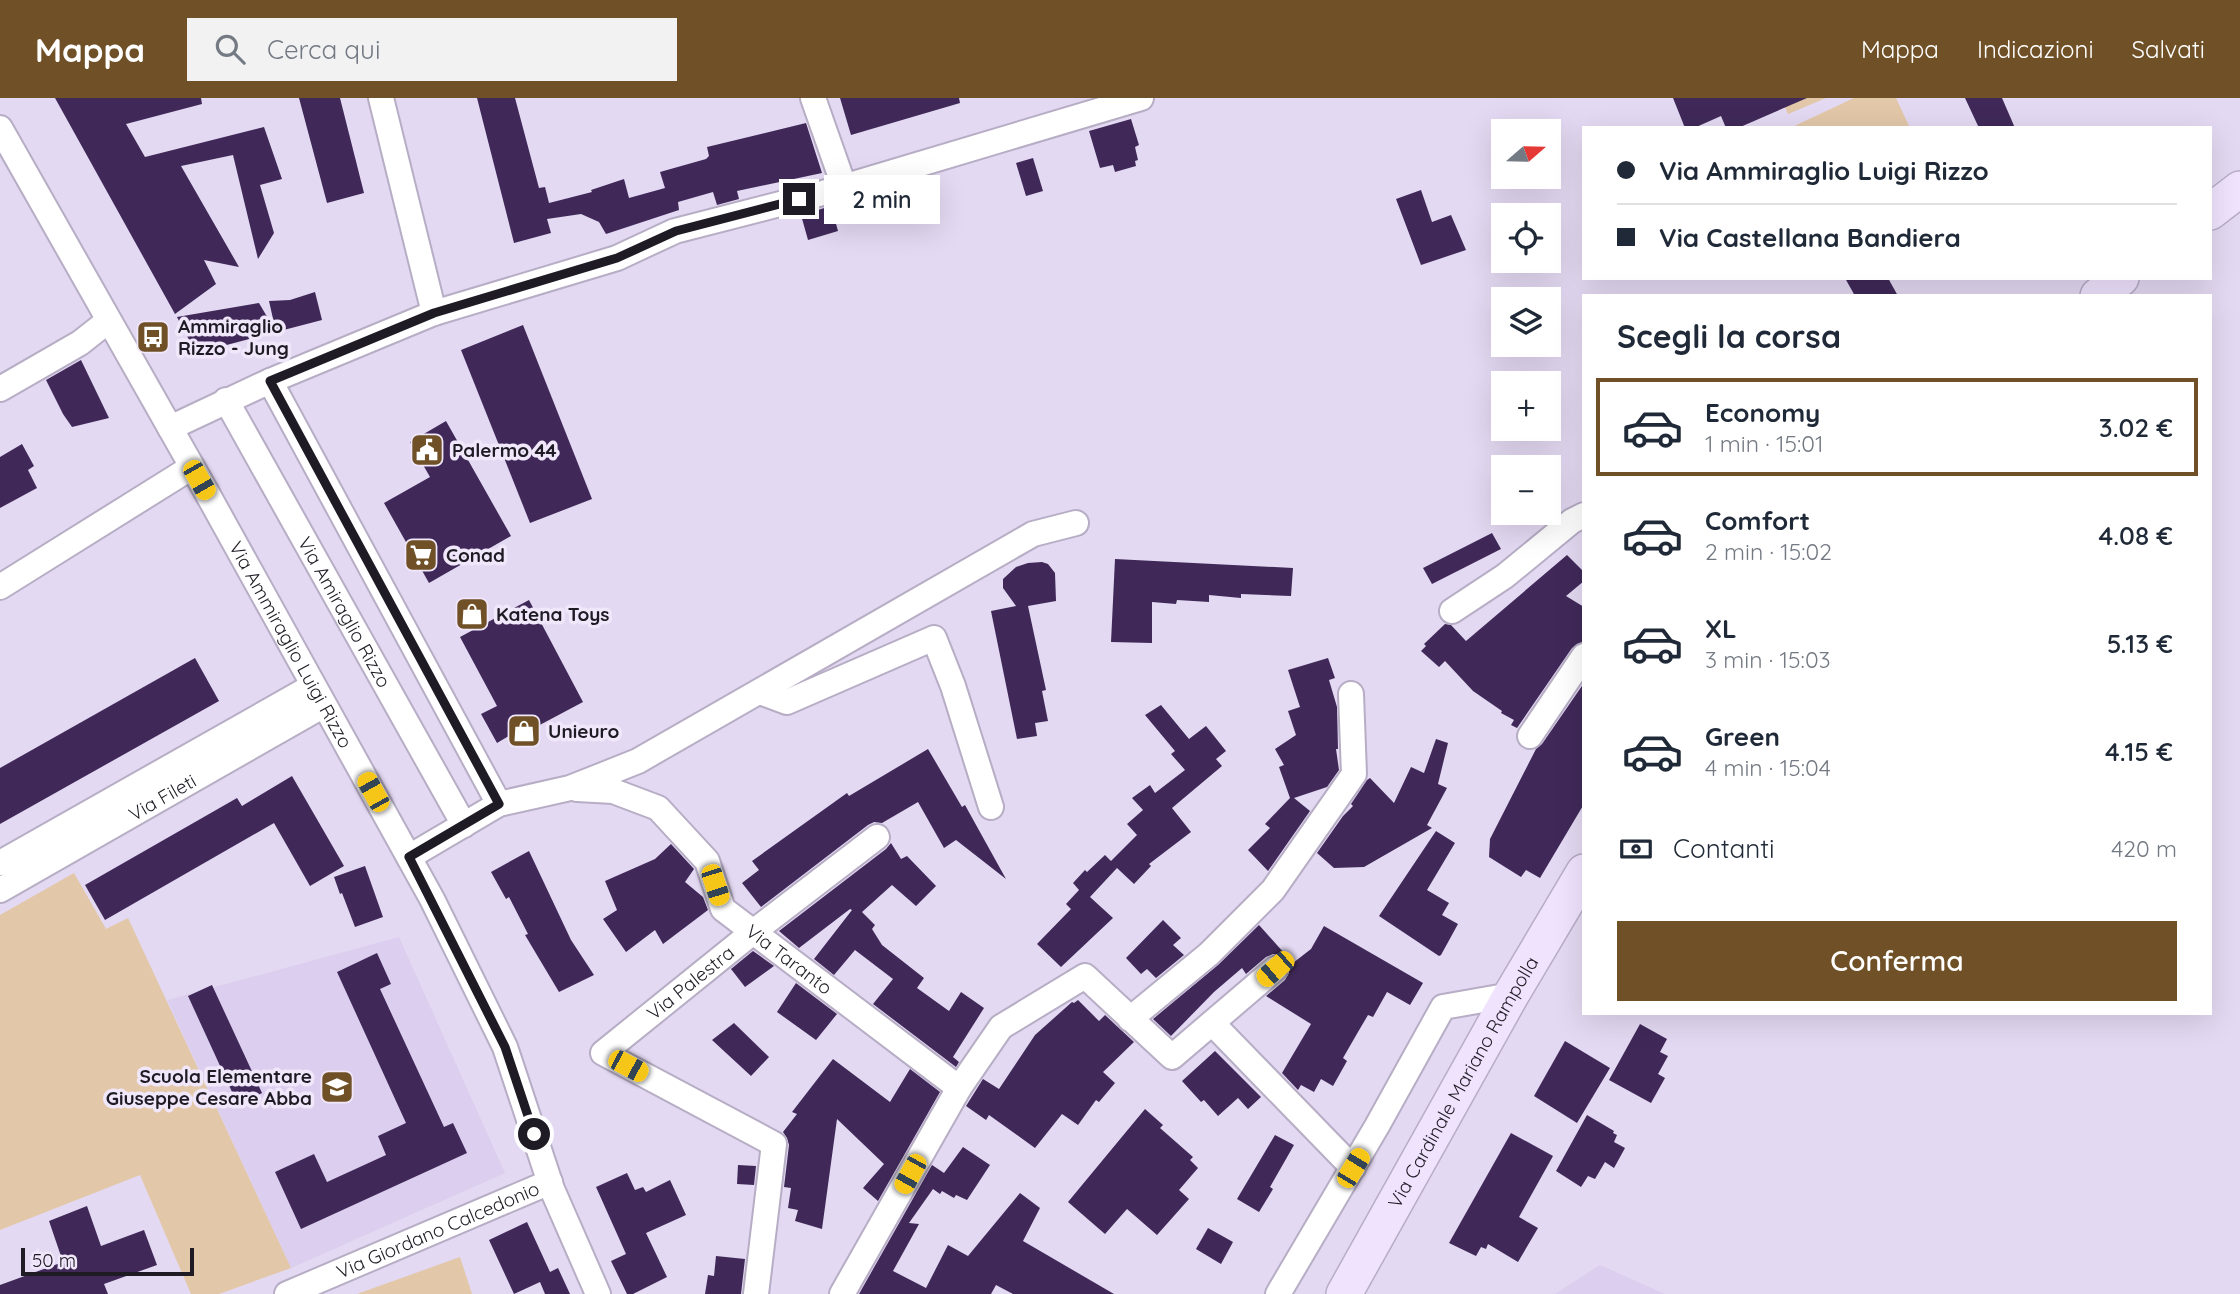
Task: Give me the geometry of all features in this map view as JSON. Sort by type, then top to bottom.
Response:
[{"type":"street","points":[[381,98],[434,313]]},
{"type":"street","points":[[813,98],[844,186]]},
{"type":"street","points":[[170,428],[226,400],[434,313],[617,258],[676,231],[844,186],[1141,98]]},
{"type":"street","name":"Via Ammiraglio Luigi Rizzo","points":[[0,128],[409,857],[505,1047],[550,1182],[598,1294]]},
{"type":"street","points":[[2212,210],[2240,189]]},
{"type":"street","points":[[2101,294],[2118,280]]},
{"type":"street","points":[[0,389],[80,343],[108,321]]},
{"type":"street","points":[[270,381],[499,804]]},
{"type":"street","name":"Via Amiraglio Rizzo","points":[[226,400],[464,825]]},
{"type":"street","points":[[0,587],[192,467]]},
{"type":"street","points":[[1452,611],[1505,576],[1572,521],[1582,516]]},
{"type":"street","points":[[409,857],[499,804],[570,788],[638,761],[1033,534],[1076,523]]},
{"type":"street","points":[[760,692],[788,702],[934,638],[953,686],[991,807]]},
{"type":"street","points":[[1530,736],[1582,659]]},
{"type":"street","points":[[1130,1019],[1209,954],[1273,890],[1354,774],[1351,694]]},
{"type":"street","name":"Via Fileti","points":[[0,863],[319,695]]},
{"type":"street","name":"Via Fileti","points":[[0,890],[319,695]]},
{"type":"street","name":"Via Taranto","points":[[570,788],[613,791],[658,808],[707,861],[723,909],[959,1088]]},
{"type":"street","name":"Via Palestra","points":[[756,1294],[774,1144],[603,1053],[753,932],[877,837]]},
{"type":"street","name":"Via Cardinale Mariano Rampolla","points":[[1345,1294],[1511,995],[1582,875]]},
{"type":"street","points":[[842,1294],[959,1088],[1001,1027],[1085,976],[1172,1057],[1275,969]]},
{"type":"street","points":[[1278,1294],[1353,1168],[1443,1007],[1511,995]]},
{"type":"street","points":[[1212,1023],[1353,1168]]},
{"type":"street","name":"Via Giordano Calcedonio","points":[[287,1294],[550,1182]]},
{"type":"shaded area","points":[[1781,98],[1826,98],[1788,114]]},
{"type":"shaded area","points":[[1854,98],[1896,98],[1909,126],[1794,126]]},
{"type":"shaded area","points":[[74,873],[106,929],[128,918],[291,1268],[219,1294],[191,1294],[140,1175],[0,1230],[0,915]]},
{"type":"shaded area","name":"Scuola Elementare Giuseppe Cesare Abba","points":[[399,937],[505,1173],[291,1268],[167,1000]]},
{"type":"shaded area","points":[[460,1257],[472,1294],[357,1294]]},
{"type":"shaded area","points":[[1600,1265],[1665,1294],[1555,1294]]},
{"type":"building","points":[[55,98],[201,98],[202,104],[126,124],[145,157],[264,127],[282,179],[260,185],[274,233],[258,259],[233,155],[181,166],[239,267],[204,260],[216,284],[175,314]]},
{"type":"building","points":[[299,98],[340,98],[364,193],[327,203]]},
{"type":"building","points":[[477,98],[515,98],[539,188],[545,187],[549,203],[592,192],[591,190],[624,179],[629,198],[665,188],[660,172],[706,159],[709,156],[707,147],[806,123],[822,173],[737,191],[739,199],[717,205],[713,192],[678,202],[679,210],[606,234],[599,222],[581,214],[547,219],[551,233],[514,243]]},
{"type":"building","points":[[840,98],[959,98],[960,103],[851,135]]},
{"type":"building","points":[[1673,98],[1807,98],[1743,126],[1725,126],[1721,116],[1698,126],[1684,126]]},
{"type":"building","points":[[1965,98],[2002,98],[2014,126],[1978,126]]},
{"type":"building","points":[[1131,119],[1139,145],[1135,147],[1138,160],[1135,161],[1136,166],[1115,172],[1113,165],[1100,168],[1089,131]]},
{"type":"building","points":[[1033,158],[1043,191],[1026,196],[1016,163]]},
{"type":"building","points":[[1421,190],[1432,222],[1451,215],[1466,250],[1421,265],[1396,199]]},
{"type":"building","points":[[831,206],[838,231],[808,240],[801,215]]},
{"type":"building","points":[[1846,280],[1889,280],[1897,294],[1854,294]]},
{"type":"building","points":[[315,292],[322,320],[276,332],[269,301],[290,300]]},
{"type":"building","points":[[259,303],[276,332],[196,353],[177,317]]},
{"type":"building","points":[[523,325],[592,499],[530,523],[461,350]]},
{"type":"building","points":[[81,360],[109,418],[72,427],[46,380]]},
{"type":"building","points":[[446,421],[511,536],[429,583],[384,503],[430,477],[410,442]]},
{"type":"building","points":[[22,444],[34,466],[28,470],[37,488],[0,508],[0,457]]},
{"type":"building","points":[[1492,533],[1501,549],[1432,584],[1423,568]]},
{"type":"building","points":[[1567,555],[1582,570],[1582,583],[1566,596],[1582,606],[1582,642],[1572,648],[1517,728],[1511,725],[1514,720],[1473,691],[1445,661],[1439,667],[1421,651],[1426,646],[1424,644],[1445,624],[1451,625],[1466,641]]},
{"type":"building","points":[[1115,559],[1293,568],[1291,596],[1241,594],[1241,598],[1209,595],[1209,602],[1152,602],[1152,643],[1111,642]]},
{"type":"building","points":[[1042,562],[1048,564],[1055,573],[1056,601],[1028,606],[1046,690],[1042,691],[1048,721],[1035,723],[1037,736],[1017,739],[991,611],[1016,606],[1003,588],[1003,579],[1016,567]]},
{"type":"building","points":[[529,600],[583,702],[519,736],[514,733],[497,743],[481,714],[497,706],[460,637]]},
{"type":"building","points":[[195,658],[219,701],[0,824],[0,768]]},
{"type":"building","points":[[1328,658],[1335,678],[1329,680],[1337,707],[1336,749],[1339,770],[1327,787],[1294,798],[1310,811],[1268,871],[1248,850],[1270,828],[1265,824],[1290,798],[1279,767],[1284,765],[1275,749],[1296,735],[1288,711],[1300,707],[1288,670]]},
{"type":"building","points":[[1582,686],[1582,807],[1540,878],[1526,870],[1521,877],[1489,857],[1490,839],[1536,749]]},
{"type":"building","points":[[1161,705],[1189,739],[1206,726],[1226,751],[1216,759],[1222,766],[1172,808],[1191,832],[1149,864],[1151,866],[1134,884],[1117,868],[1090,897],[1113,918],[1061,967],[1037,944],[1071,909],[1066,904],[1079,890],[1073,883],[1105,855],[1111,861],[1137,835],[1127,824],[1143,810],[1132,798],[1150,785],[1155,793],[1185,770],[1171,754],[1175,751],[1145,715]]},
{"type":"building","points":[[1436,739],[1448,743],[1438,784],[1447,788],[1427,825],[1432,828],[1364,867],[1334,868],[1317,853],[1353,806],[1351,804],[1367,780],[1370,778],[1394,803],[1411,767],[1424,773]]},
{"type":"building","points":[[928,749],[962,807],[965,805],[1006,879],[956,840],[944,848],[918,802],[882,823],[874,822],[868,825],[761,907],[742,883],[759,870],[752,861],[847,793],[849,796]]},
{"type":"building","points":[[292,776],[344,866],[310,886],[274,823],[105,920],[85,885],[237,798],[242,806]]},
{"type":"building","points":[[1436,831],[1455,843],[1427,890],[1449,903],[1442,915],[1458,924],[1439,956],[1379,916]]},
{"type":"building","points":[[891,843],[901,859],[907,856],[936,886],[916,906],[892,885],[862,912],[875,925],[872,929],[882,945],[924,978],[917,988],[949,1011],[961,992],[984,1008],[953,1057],[959,1062],[956,1067],[873,1004],[893,979],[855,950],[834,975],[814,959],[852,910],[799,948],[779,931]]},
{"type":"building","points":[[671,844],[694,869],[685,882],[703,897],[708,910],[663,944],[655,930],[626,952],[603,919],[617,910],[605,881],[655,859]]},
{"type":"building","points":[[529,851],[571,940],[594,975],[559,992],[525,935],[528,934],[509,897],[506,899],[491,872]]},
{"type":"building","points":[[365,866],[383,917],[355,927],[334,877]]},
{"type":"building","points":[[1163,920],[1181,938],[1173,945],[1184,955],[1156,978],[1147,969],[1141,974],[1126,958]]},
{"type":"building","points":[[1259,925],[1293,963],[1311,949],[1324,926],[1423,983],[1410,1005],[1387,992],[1373,1017],[1368,1015],[1343,1058],[1347,1061],[1333,1086],[1321,1079],[1314,1092],[1301,1085],[1298,1090],[1282,1073],[1311,1024],[1266,996],[1285,980],[1289,973],[1287,960],[1281,955],[1266,957],[1246,974],[1242,968],[1171,1036],[1153,1019],[1218,965]]},
{"type":"building","points":[[753,951],[774,966],[745,987],[731,969]]},
{"type":"building","points":[[377,953],[391,984],[380,989],[444,1127],[453,1123],[467,1153],[301,1229],[275,1172],[314,1154],[327,1182],[386,1155],[378,1136],[406,1123],[337,972]]},
{"type":"building","points":[[796,983],[837,1014],[816,1040],[777,1012]]},
{"type":"building","points":[[212,985],[262,1093],[238,1105],[188,996]]},
{"type":"building","points":[[1078,1000],[1099,1021],[1105,1015],[1134,1042],[1103,1072],[1115,1083],[1099,1102],[1096,1100],[1078,1125],[1062,1114],[1035,1148],[989,1115],[986,1120],[966,1106],[983,1079],[999,1089],[1035,1035],[1072,1002]]},
{"type":"building","points":[[734,1023],[769,1057],[751,1076],[712,1040]]},
{"type":"building","points":[[1640,1024],[1667,1039],[1660,1052],[1668,1056],[1658,1074],[1665,1078],[1651,1103],[1609,1080]]},
{"type":"building","points":[[1565,1041],[1610,1068],[1577,1123],[1534,1096]]},
{"type":"building","points":[[1215,1051],[1261,1097],[1248,1109],[1238,1098],[1218,1116],[1182,1081]]},
{"type":"building","points":[[833,1059],[890,1102],[910,1069],[940,1092],[878,1201],[863,1188],[884,1164],[837,1119],[822,1229],[795,1221],[798,1210],[788,1208],[791,1188],[784,1187],[789,1145],[783,1132],[797,1114],[792,1112]]},
{"type":"building","points":[[1145,1109],[1163,1125],[1160,1128],[1193,1157],[1190,1160],[1198,1168],[1179,1190],[1189,1199],[1157,1235],[1127,1209],[1105,1234],[1068,1202]]},
{"type":"building","points":[[1587,1115],[1614,1131],[1617,1135],[1614,1142],[1625,1148],[1614,1168],[1605,1162],[1595,1179],[1588,1176],[1581,1187],[1556,1171]]},
{"type":"building","points":[[1511,1133],[1553,1156],[1519,1217],[1538,1228],[1518,1262],[1488,1244],[1486,1249],[1481,1247],[1476,1256],[1449,1243]]},
{"type":"building","points":[[1275,1135],[1294,1145],[1259,1212],[1237,1199]]},
{"type":"building","points":[[963,1147],[990,1165],[967,1200],[956,1195],[954,1198],[942,1191],[940,1194],[933,1189],[909,1223],[919,1224],[893,1271],[926,1288],[948,1245],[968,1256],[1020,1193],[1040,1208],[1023,1241],[1114,1294],[1013,1294],[996,1285],[991,1294],[859,1294],[932,1165],[944,1173]]},
{"type":"building","points":[[738,1165],[756,1166],[754,1185],[737,1184]]},
{"type":"building","points":[[627,1173],[635,1190],[643,1187],[646,1192],[670,1180],[686,1215],[646,1233],[667,1277],[633,1294],[627,1294],[611,1261],[626,1254],[596,1187]]},
{"type":"building","points":[[87,1206],[101,1246],[144,1230],[157,1265],[104,1284],[108,1294],[0,1294],[0,1285],[63,1262],[49,1221]]},
{"type":"building","points":[[527,1222],[550,1272],[558,1268],[570,1294],[545,1294],[540,1282],[514,1294],[489,1240]]},
{"type":"building","points":[[1208,1228],[1233,1242],[1221,1264],[1196,1249]]},
{"type":"building","points":[[716,1256],[745,1259],[741,1294],[705,1294],[708,1275],[714,1276]]},
{"type":"place","name":"Ammiraglio Rizzo - Jung","points":[[153,337]]},
{"type":"place","name":"Palermo 44","points":[[427,450]]},
{"type":"place","name":"Conad","points":[[421,555]]},
{"type":"place","name":"Katena Toys","points":[[472,614]]},
{"type":"place","name":"Unieuro","points":[[524,731]]},
{"type":"place","name":"Scuola Elementare Giuseppe Cesare Abba","points":[[337,1087]]},
{"type":"route","points":[[534,1134],[505,1047],[409,857],[499,804],[270,381],[434,313],[617,258],[676,231],[799,199]]}]
